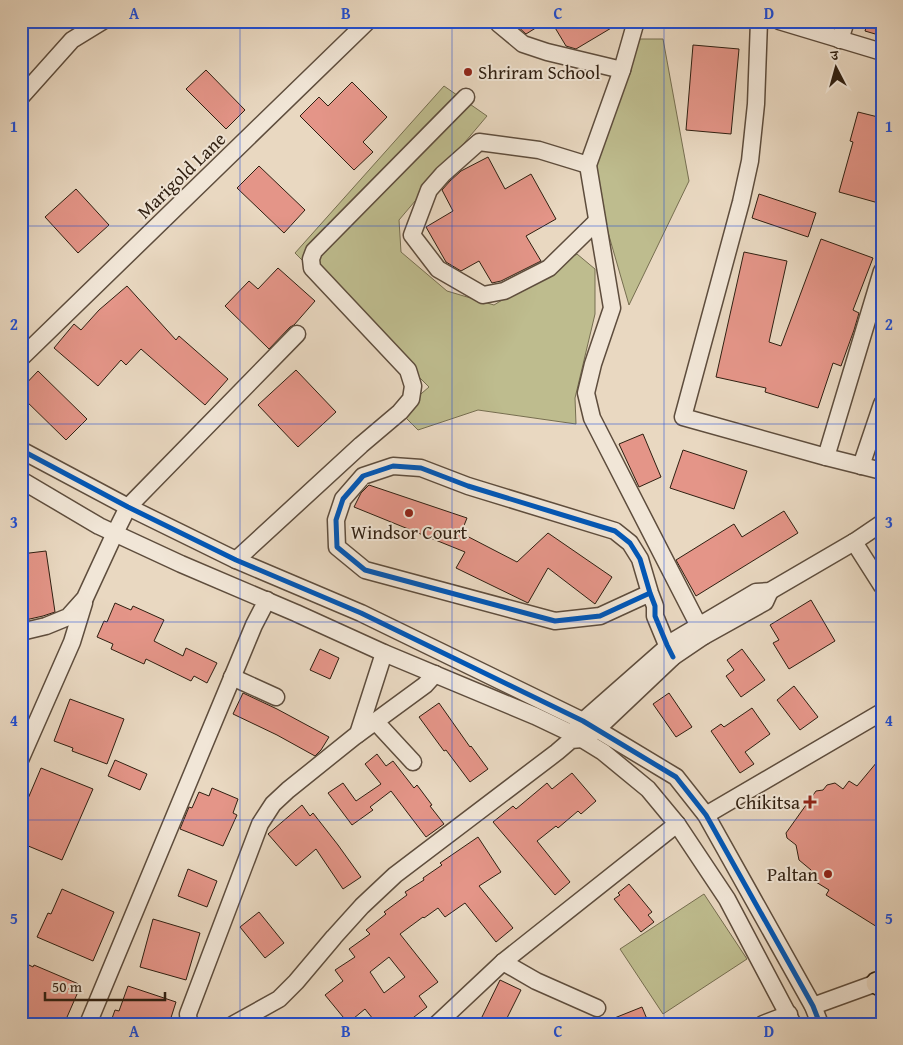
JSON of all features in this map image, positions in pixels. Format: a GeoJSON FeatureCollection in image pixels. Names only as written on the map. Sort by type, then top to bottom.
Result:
{"type":"FeatureCollection","features":[{"type":"Feature","properties":{"kind":"street"},"geometry":{"type":"LineString","coordinates":[[72,40],[76,21]]}},
{"type":"Feature","properties":{"kind":"street"},"geometry":{"type":"LineString","coordinates":[[21,97],[72,40],[103,21]]}},
{"type":"Feature","properties":{"kind":"street","name":"Marigold Lane"},"geometry":{"type":"LineString","coordinates":[[21,358],[368,21]]}},
{"type":"Feature","properties":{"kind":"street"},"geometry":{"type":"LineString","coordinates":[[497,21],[498,24],[523,44],[547,52],[622,70]]}},
{"type":"Feature","properties":{"kind":"street"},"geometry":{"type":"LineString","coordinates":[[636,21],[622,70],[588,165],[612,308],[593,364],[586,393],[592,418],[701,631]]}},
{"type":"Feature","properties":{"kind":"street"},"geometry":{"type":"LineString","coordinates":[[759,21],[756,104],[750,161],[741,202],[683,417],[882,471]]}},
{"type":"Feature","properties":{"kind":"street"},"geometry":{"type":"LineString","coordinates":[[779,21],[882,52]]}},
{"type":"Feature","properties":{"kind":"street"},"geometry":{"type":"LineString","coordinates":[[840,40],[846,21]]}},
{"type":"Feature","properties":{"kind":"street"},"geometry":{"type":"LineString","coordinates":[[236,560],[361,445],[400,412],[411,399],[413,386],[408,370],[312,268],[311,259],[314,251],[466,97]]}},
{"type":"Feature","properties":{"kind":"street"},"geometry":{"type":"LineString","coordinates":[[588,165],[539,150],[479,142],[443,174],[429,190],[412,235],[438,269],[483,295],[504,291],[549,268],[597,221]]}},
{"type":"Feature","properties":{"kind":"street"},"geometry":{"type":"LineString","coordinates":[[826,457],[882,272]]}},
{"type":"Feature","properties":{"kind":"street"},"geometry":{"type":"LineString","coordinates":[[21,758],[72,642],[85,598],[128,507],[297,334]]}},
{"type":"Feature","properties":{"kind":"street"},"geometry":{"type":"LineString","coordinates":[[861,466],[882,404]]}},
{"type":"Feature","properties":{"kind":"street"},"geometry":{"type":"LineString","coordinates":[[21,450],[128,507],[236,560],[361,613],[589,725],[676,777],[706,815],[813,1006],[820,1024]]}},
{"type":"Feature","properties":{"kind":"street"},"geometry":{"type":"LineString","coordinates":[[652,599],[600,616],[555,621],[365,570],[337,547],[336,520],[343,500],[364,476],[393,466],[421,468],[468,486],[615,531],[630,543],[640,559],[652,599],[655,616],[674,648]]}},
{"type":"Feature","properties":{"kind":"street"},"geometry":{"type":"LineString","coordinates":[[21,480],[99,526],[384,653],[535,716],[603,752],[648,789],[677,824],[726,899],[791,1019],[763,1024]]}},
{"type":"Feature","properties":{"kind":"street"},"geometry":{"type":"LineString","coordinates":[[234,1024],[279,999],[362,906],[394,875],[575,738],[674,648],[701,631],[765,602],[770,591],[882,524]]}},
{"type":"Feature","properties":{"kind":"street"},"geometry":{"type":"LineString","coordinates":[[854,542],[882,586]]}},
{"type":"Feature","properties":{"kind":"street"},"geometry":{"type":"LineString","coordinates":[[21,632],[46,626],[68,617],[85,598]]}},
{"type":"Feature","properties":{"kind":"street"},"geometry":{"type":"LineString","coordinates":[[88,1024],[232,677],[267,600]]}},
{"type":"Feature","properties":{"kind":"street"},"geometry":{"type":"LineString","coordinates":[[358,734],[384,653]]}},
{"type":"Feature","properties":{"kind":"street"},"geometry":{"type":"LineString","coordinates":[[189,1024],[188,1014],[260,824],[273,804],[358,734],[425,685],[435,674]]}},
{"type":"Feature","properties":{"kind":"street"},"geometry":{"type":"LineString","coordinates":[[232,677],[276,697]]}},
{"type":"Feature","properties":{"kind":"street"},"geometry":{"type":"LineString","coordinates":[[706,815],[882,712]]}},
{"type":"Feature","properties":{"kind":"street"},"geometry":{"type":"LineString","coordinates":[[376,722],[413,762]]}},
{"type":"Feature","properties":{"kind":"street"},"geometry":{"type":"LineString","coordinates":[[437,1024],[503,962],[677,824]]}},
{"type":"Feature","properties":{"kind":"street"},"geometry":{"type":"LineString","coordinates":[[503,962],[536,981],[597,1008]]}},
{"type":"Feature","properties":{"kind":"street"},"geometry":{"type":"LineString","coordinates":[[813,1006],[880,983]]}},
{"type":"Feature","properties":{"kind":"shaded area"},"geometry":{"type":"Polygon","coordinates":[[[631,39],[663,39],[689,181],[629,305],[592,177],[631,39]]]}},
{"type":"Feature","properties":{"kind":"shaded area"},"geometry":{"type":"Polygon","coordinates":[[[444,86],[487,116],[399,220],[401,252],[447,291],[494,305],[577,254],[595,269],[595,314],[575,398],[576,424],[478,410],[418,430],[400,412],[429,387],[295,253],[444,86]]]}},
{"type":"Feature","properties":{"kind":"shaded area"},"geometry":{"type":"Polygon","coordinates":[[[704,894],[747,959],[663,1014],[620,949],[704,894]]]}},
{"type":"Feature","properties":{"kind":"building"},"geometry":{"type":"Polygon","coordinates":[[[513,21],[547,21],[526,34],[513,21]]]}},
{"type":"Feature","properties":{"kind":"building"},"geometry":{"type":"Polygon","coordinates":[[[551,21],[623,21],[576,49],[566,46],[551,21]]]}},
{"type":"Feature","properties":{"kind":"building"},"geometry":{"type":"Polygon","coordinates":[[[868,21],[882,21],[882,36],[865,31],[868,21]]]}},
{"type":"Feature","properties":{"kind":"building"},"geometry":{"type":"Polygon","coordinates":[[[693,45],[739,49],[731,134],[686,130],[693,45]]]}},
{"type":"Feature","properties":{"kind":"building"},"geometry":{"type":"Polygon","coordinates":[[[206,70],[245,110],[226,129],[186,89],[206,70]]]}},
{"type":"Feature","properties":{"kind":"building"},"geometry":{"type":"Polygon","coordinates":[[[352,82],[387,117],[363,142],[373,152],[354,170],[300,116],[319,97],[328,106],[352,82]]]}},
{"type":"Feature","properties":{"kind":"building"},"geometry":{"type":"Polygon","coordinates":[[[858,112],[882,118],[882,204],[839,192],[853,142],[850,141],[858,112]]]}},
{"type":"Feature","properties":{"kind":"building"},"geometry":{"type":"Polygon","coordinates":[[[488,157],[505,189],[531,174],[556,219],[526,236],[541,261],[501,281],[492,283],[479,261],[461,271],[446,262],[426,227],[453,211],[442,190],[461,171],[488,157]]]}},
{"type":"Feature","properties":{"kind":"building"},"geometry":{"type":"Polygon","coordinates":[[[259,166],[305,210],[284,233],[237,188],[259,166]]]}},
{"type":"Feature","properties":{"kind":"building"},"geometry":{"type":"Polygon","coordinates":[[[76,189],[109,225],[78,253],[45,217],[76,189]]]}},
{"type":"Feature","properties":{"kind":"building"},"geometry":{"type":"Polygon","coordinates":[[[759,194],[816,213],[808,237],[752,218],[759,194]]]}},
{"type":"Feature","properties":{"kind":"building"},"geometry":{"type":"Polygon","coordinates":[[[821,239],[873,258],[853,310],[859,313],[841,366],[833,363],[818,408],[765,392],[766,388],[716,377],[744,252],[787,261],[769,342],[781,346],[821,239]]]}},
{"type":"Feature","properties":{"kind":"building"},"geometry":{"type":"Polygon","coordinates":[[[278,268],[315,301],[269,349],[225,306],[249,281],[258,289],[278,268]]]}},
{"type":"Feature","properties":{"kind":"building"},"geometry":{"type":"Polygon","coordinates":[[[127,286],[176,340],[179,336],[228,379],[205,405],[141,349],[126,365],[121,360],[98,386],[54,348],[74,324],[81,330],[99,310],[127,286]]]}},
{"type":"Feature","properties":{"kind":"building"},"geometry":{"type":"Polygon","coordinates":[[[296,370],[336,412],[298,447],[258,405],[296,370]]]}},
{"type":"Feature","properties":{"kind":"building"},"geometry":{"type":"Polygon","coordinates":[[[38,371],[87,419],[66,440],[21,396],[21,389],[38,371]]]}},
{"type":"Feature","properties":{"kind":"building"},"geometry":{"type":"Polygon","coordinates":[[[643,434],[661,477],[639,487],[619,444],[643,434]]]}},
{"type":"Feature","properties":{"kind":"building"},"geometry":{"type":"Polygon","coordinates":[[[683,450],[747,471],[734,509],[670,488],[683,450]]]}},
{"type":"Feature","properties":{"kind":"building"},"geometry":{"type":"Polygon","coordinates":[[[369,485],[467,518],[461,533],[517,562],[548,533],[612,577],[595,604],[548,568],[528,603],[456,568],[465,552],[354,507],[361,493],[369,485]]]}},
{"type":"Feature","properties":{"kind":"building"},"geometry":{"type":"Polygon","coordinates":[[[784,511],[798,533],[696,596],[676,560],[734,524],[742,537],[784,511]]]}},
{"type":"Feature","properties":{"kind":"building"},"geometry":{"type":"Polygon","coordinates":[[[46,551],[55,612],[21,621],[21,554],[46,551]]]}},
{"type":"Feature","properties":{"kind":"building"},"geometry":{"type":"Polygon","coordinates":[[[811,600],[835,641],[789,669],[773,643],[779,640],[770,625],[811,600]]]}},
{"type":"Feature","properties":{"kind":"building"},"geometry":{"type":"Polygon","coordinates":[[[115,603],[131,610],[133,606],[164,620],[154,641],[183,656],[186,648],[217,663],[207,683],[194,676],[191,681],[146,659],[144,664],[111,649],[113,644],[97,637],[104,621],[107,622],[115,603]]]}},
{"type":"Feature","properties":{"kind":"building"},"geometry":{"type":"Polygon","coordinates":[[[320,649],[339,658],[330,679],[310,670],[320,649]]]}},
{"type":"Feature","properties":{"kind":"building"},"geometry":{"type":"Polygon","coordinates":[[[742,649],[765,680],[741,697],[726,676],[734,670],[727,660],[742,649]]]}},
{"type":"Feature","properties":{"kind":"building"},"geometry":{"type":"Polygon","coordinates":[[[794,686],[818,717],[800,730],[777,700],[794,686]]]}},
{"type":"Feature","properties":{"kind":"building"},"geometry":{"type":"Polygon","coordinates":[[[243,693],[329,737],[321,750],[315,756],[233,714],[243,693]]]}},
{"type":"Feature","properties":{"kind":"building"},"geometry":{"type":"Polygon","coordinates":[[[669,693],[692,727],[676,737],[653,704],[669,693]]]}},
{"type":"Feature","properties":{"kind":"building"},"geometry":{"type":"Polygon","coordinates":[[[70,699],[124,719],[107,764],[72,751],[73,748],[54,741],[70,699]]]}},
{"type":"Feature","properties":{"kind":"building"},"geometry":{"type":"Polygon","coordinates":[[[439,703],[488,769],[470,782],[419,717],[439,703]]]}},
{"type":"Feature","properties":{"kind":"building"},"geometry":{"type":"Polygon","coordinates":[[[752,708],[770,734],[745,752],[754,764],[740,773],[711,731],[721,724],[724,727],[752,708]]]}},
{"type":"Feature","properties":{"kind":"building"},"geometry":{"type":"Polygon","coordinates":[[[377,754],[386,766],[393,761],[414,788],[417,785],[444,824],[426,837],[391,791],[370,807],[373,810],[352,825],[328,793],[343,783],[356,801],[381,784],[365,764],[377,754]]]}},
{"type":"Feature","properties":{"kind":"building"},"geometry":{"type":"Polygon","coordinates":[[[882,756],[882,930],[826,895],[829,890],[811,879],[811,870],[799,860],[796,845],[787,838],[786,833],[816,791],[823,790],[827,785],[835,783],[843,789],[849,781],[857,786],[882,756]]]}},
{"type":"Feature","properties":{"kind":"building"},"geometry":{"type":"Polygon","coordinates":[[[115,760],[147,774],[140,790],[108,776],[115,760]]]}},
{"type":"Feature","properties":{"kind":"building"},"geometry":{"type":"Polygon","coordinates":[[[41,768],[93,789],[62,860],[21,843],[21,815],[41,768]]]}},
{"type":"Feature","properties":{"kind":"building"},"geometry":{"type":"Polygon","coordinates":[[[572,773],[596,801],[581,814],[578,811],[558,828],[556,826],[537,841],[570,882],[555,895],[493,822],[513,806],[516,809],[547,783],[552,789],[572,773]]]}},
{"type":"Feature","properties":{"kind":"building"},"geometry":{"type":"Polygon","coordinates":[[[212,788],[238,799],[233,813],[237,815],[223,846],[180,829],[189,807],[192,808],[199,792],[209,796],[212,788]]]}},
{"type":"Feature","properties":{"kind":"building"},"geometry":{"type":"Polygon","coordinates":[[[302,805],[310,816],[313,813],[361,877],[343,889],[316,849],[296,866],[268,834],[302,805]]]}},
{"type":"Feature","properties":{"kind":"building"},"geometry":{"type":"Polygon","coordinates":[[[478,837],[501,872],[479,886],[513,928],[496,942],[465,903],[445,917],[438,908],[400,934],[438,982],[419,996],[427,1007],[405,1024],[377,1024],[365,1009],[348,1023],[325,995],[343,981],[335,970],[355,957],[349,949],[370,934],[366,930],[386,914],[384,912],[407,895],[405,892],[424,880],[423,878],[442,865],[440,863],[478,837]],[[389,957],[370,972],[384,993],[405,977],[389,957]]]}},
{"type":"Feature","properties":{"kind":"building"},"geometry":{"type":"Polygon","coordinates":[[[188,869],[217,881],[207,907],[178,896],[188,869]]]}},
{"type":"Feature","properties":{"kind":"building"},"geometry":{"type":"Polygon","coordinates":[[[629,884],[652,912],[648,915],[654,922],[641,932],[614,899],[629,884]]]}},
{"type":"Feature","properties":{"kind":"building"},"geometry":{"type":"Polygon","coordinates":[[[62,889],[114,912],[93,961],[37,937],[48,913],[51,914],[62,889]]]}},
{"type":"Feature","properties":{"kind":"building"},"geometry":{"type":"Polygon","coordinates":[[[259,912],[284,943],[265,958],[240,927],[259,912]]]}},
{"type":"Feature","properties":{"kind":"building"},"geometry":{"type":"Polygon","coordinates":[[[153,919],[200,933],[186,980],[140,967],[153,919]]]}},
{"type":"Feature","properties":{"kind":"building"},"geometry":{"type":"Polygon","coordinates":[[[21,961],[81,985],[64,1024],[40,1024],[21,1015],[21,961]]]}},
{"type":"Feature","properties":{"kind":"building"},"geometry":{"type":"Polygon","coordinates":[[[500,980],[521,990],[504,1024],[491,1024],[481,1019],[500,980]]]}},
{"type":"Feature","properties":{"kind":"building"},"geometry":{"type":"Polygon","coordinates":[[[128,986],[176,1002],[169,1024],[110,1024],[115,1010],[119,1011],[128,986]]]}},
{"type":"Feature","properties":{"kind":"building"},"geometry":{"type":"Polygon","coordinates":[[[642,1007],[649,1024],[602,1024],[602,1023],[642,1007]]]}},
{"type":"Feature","properties":{"kind":"cycle path"},"geometry":{"type":"LineString","coordinates":[[21,450],[128,507],[236,560],[361,613],[583,721],[676,777],[706,815],[813,1006],[820,1024]]}},
{"type":"Feature","properties":{"kind":"cycle path"},"geometry":{"type":"LineString","coordinates":[[650,593],[600,616],[555,621],[365,570],[337,547],[336,520],[343,499],[363,476],[393,466],[421,468],[468,486],[615,531],[630,543],[640,559],[655,606],[655,616],[673,657]]}},
{"type":"Feature","properties":{"kind":"place","name":"Shriram School"},"geometry":{"type":"Point","coordinates":[468,72]}},
{"type":"Feature","properties":{"kind":"place","name":"Windsor Court"},"geometry":{"type":"Point","coordinates":[409,513]}},
{"type":"Feature","properties":{"kind":"place","name":"Chikitsa"},"geometry":{"type":"Point","coordinates":[810,802]}},
{"type":"Feature","properties":{"kind":"place","name":"Paltan"},"geometry":{"type":"Point","coordinates":[828,874]}}]}
